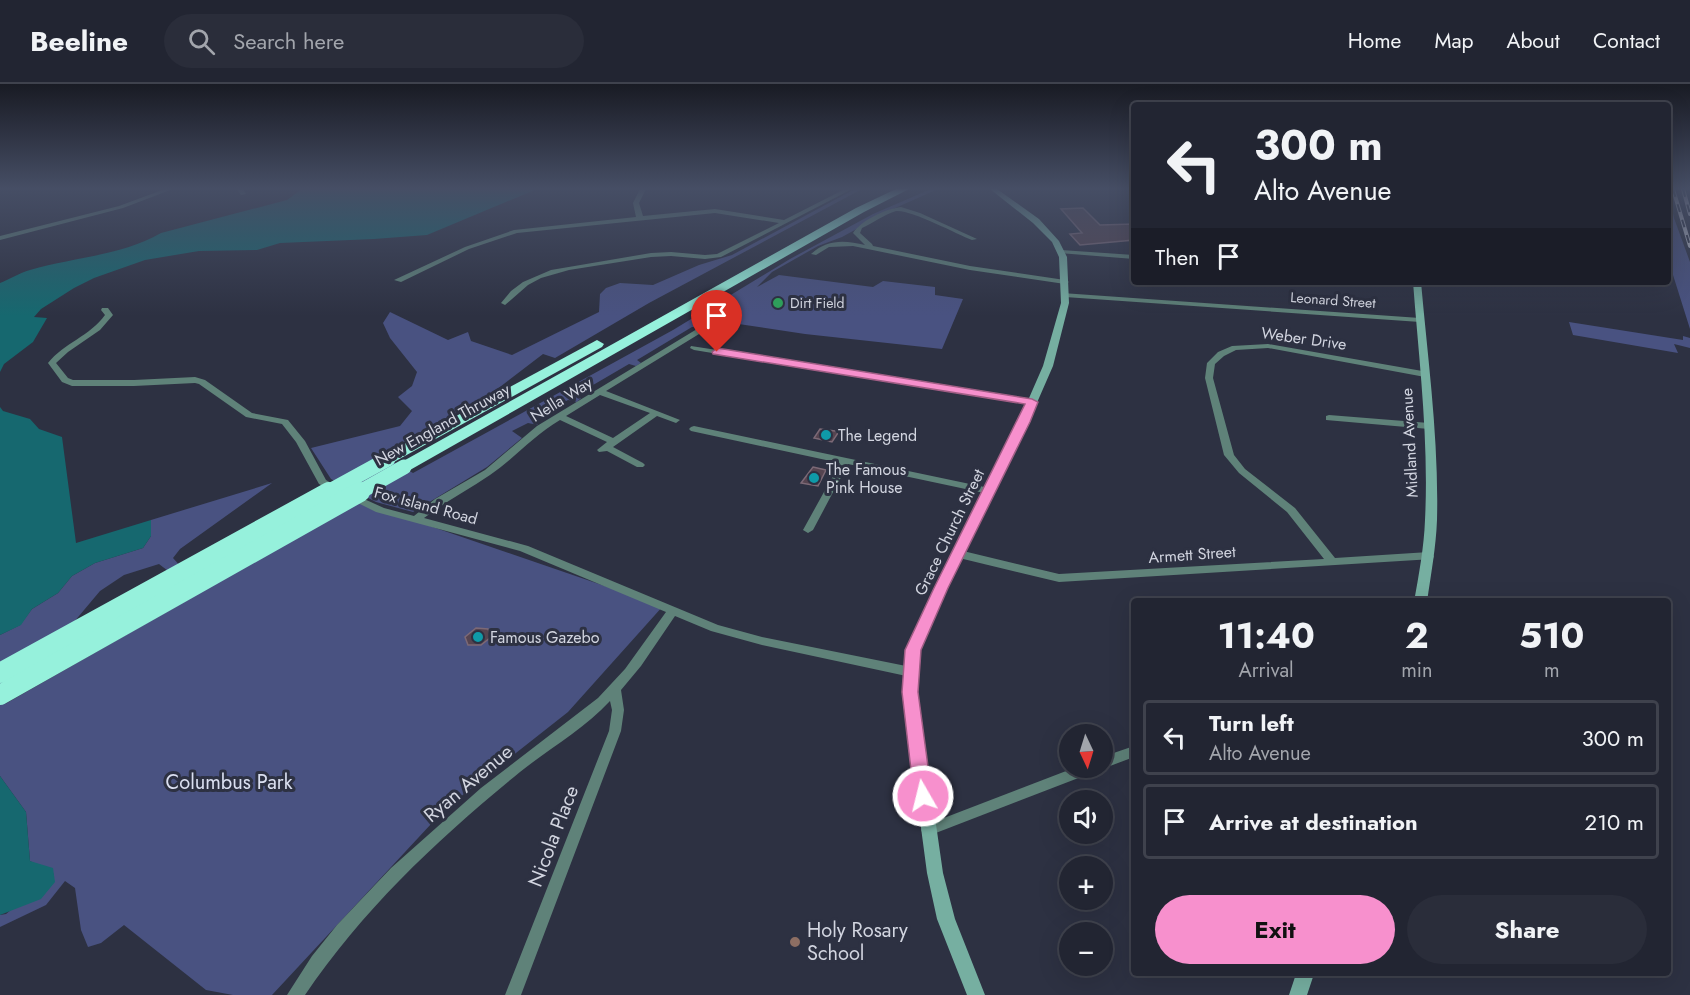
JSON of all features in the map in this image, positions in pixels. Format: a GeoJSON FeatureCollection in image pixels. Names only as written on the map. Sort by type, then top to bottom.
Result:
{"type":"FeatureCollection","features":[{"type":"Feature","properties":{"kind":"highway","name":"New England Thruway"},"geometry":{"type":"LineString","coordinates":[[0,695],[396,463],[816,232]]}},
{"type":"Feature","properties":{"kind":"highway","name":"New England Thruway"},"geometry":{"type":"LineString","coordinates":[[0,673],[396,463],[816,232]]}},
{"type":"Feature","properties":{"kind":"street"},"geometry":{"type":"LineString","coordinates":[[0,238],[25,232]]}},
{"type":"Feature","properties":{"kind":"street"},"geometry":{"type":"LineString","coordinates":[[398,280],[458,251],[512,232]]}},
{"type":"Feature","properties":{"kind":"street"},"geometry":{"type":"LineString","coordinates":[[505,303],[515,292],[560,269],[650,255],[713,258],[768,232]]}},
{"type":"Feature","properties":{"kind":"street"},"geometry":{"type":"LineString","coordinates":[[814,254],[856,232]]}},
{"type":"Feature","properties":{"kind":"street"},"geometry":{"type":"LineString","coordinates":[[857,232],[859,237],[872,247]]}},
{"type":"Feature","properties":{"kind":"street"},"geometry":{"type":"LineString","coordinates":[[957,232],[974,239]]}},
{"type":"Feature","properties":{"kind":"street","name":"Grace Church Street"},"geometry":{"type":"LineString","coordinates":[[976,995],[946,919],[928,830],[910,692],[913,650],[1032,402],[1053,352],[1063,315],[1065,288],[1061,252],[1047,232]]}},
{"type":"Feature","properties":{"kind":"street","name":"Leonard Street"},"geometry":{"type":"LineString","coordinates":[[827,245],[853,244],[872,247],[1065,288],[1420,320]]}},
{"type":"Feature","properties":{"kind":"street"},"geometry":{"type":"LineString","coordinates":[[1061,252],[1131,257]]}},
{"type":"Feature","properties":{"kind":"street","name":"Midland Avenue"},"geometry":{"type":"LineString","coordinates":[[1417,285],[1433,505],[1429,556],[1421,598]]}},
{"type":"Feature","properties":{"kind":"street","name":"Fox Island Road"},"geometry":{"type":"LineString","coordinates":[[105,309],[109,315],[103,323],[63,352],[52,363],[65,380],[72,383],[195,380],[202,382],[249,415],[285,422],[300,441],[322,482],[360,502],[524,548],[716,628],[762,641],[911,672]]}},
{"type":"Feature","properties":{"kind":"street","name":"Nella Way"},"geometry":{"type":"LineString","coordinates":[[416,519],[439,501],[488,472],[540,428],[700,332]]}},
{"type":"Feature","properties":{"kind":"street","name":"Weber Drive"},"geometry":{"type":"LineString","coordinates":[[1332,561],[1291,510],[1242,471],[1229,455],[1209,378],[1211,363],[1221,354],[1235,348],[1268,346],[1425,374]]}},
{"type":"Feature","properties":{"kind":"street"},"geometry":{"type":"LineString","coordinates":[[694,348],[1032,402]]}},
{"type":"Feature","properties":{"kind":"street"},"geometry":{"type":"LineString","coordinates":[[600,392],[676,420]]}},
{"type":"Feature","properties":{"kind":"street"},"geometry":{"type":"LineString","coordinates":[[607,446],[656,413]]}},
{"type":"Feature","properties":{"kind":"street"},"geometry":{"type":"LineString","coordinates":[[559,416],[640,465]]}},
{"type":"Feature","properties":{"kind":"street"},"geometry":{"type":"LineString","coordinates":[[1329,418],[1429,426]]}},
{"type":"Feature","properties":{"kind":"street"},"geometry":{"type":"LineString","coordinates":[[694,429],[990,491]]}},
{"type":"Feature","properties":{"kind":"street"},"geometry":{"type":"LineString","coordinates":[[808,530],[846,460]]}},
{"type":"Feature","properties":{"kind":"street","name":"Armett Street"},"geometry":{"type":"LineString","coordinates":[[959,554],[1059,578],[1429,556]]}},
{"type":"Feature","properties":{"kind":"street","name":"Ryan Avenue"},"geometry":{"type":"LineString","coordinates":[[295,995],[332,942],[406,862],[485,793],[536,752],[587,716],[615,690],[673,610]]}},
{"type":"Feature","properties":{"kind":"street","name":"Nicola Place"},"geometry":{"type":"LineString","coordinates":[[513,995],[615,731],[618,710],[615,690]]}},
{"type":"Feature","properties":{"kind":"street"},"geometry":{"type":"LineString","coordinates":[[1113,759],[1131,752]]}},
{"type":"Feature","properties":{"kind":"street"},"geometry":{"type":"LineString","coordinates":[[928,830],[1063,778]]}},
{"type":"Feature","properties":{"kind":"street"},"geometry":{"type":"LineString","coordinates":[[1298,995],[1304,976]]}},
{"type":"Feature","properties":{"kind":"green space"},"geometry":{"type":"Polygon","coordinates":[[[776,232],[783,232],[649,303],[555,358],[543,354],[492,393],[381,455],[413,473],[673,330],[790,259],[841,232],[852,232],[818,246],[772,272],[757,287],[779,275],[873,287],[883,281],[935,287],[935,295],[963,299],[942,349],[805,334],[725,322],[721,320],[725,316],[706,328],[692,327],[637,360],[641,363],[636,366],[629,364],[576,395],[581,398],[577,402],[568,400],[533,420],[538,425],[528,423],[512,431],[522,438],[487,467],[413,512],[376,502],[331,479],[311,448],[400,426],[412,411],[398,397],[412,386],[417,372],[390,338],[383,323],[390,312],[448,340],[468,332],[471,341],[512,355],[599,312],[600,294],[606,288],[620,283],[653,285],[699,265],[732,255],[776,232]]]}},
{"type":"Feature","properties":{"kind":"green space"},"geometry":{"type":"Polygon","coordinates":[[[1671,232],[1679,232],[1690,262],[1690,329],[1671,269],[1671,232]]]}},
{"type":"Feature","properties":{"kind":"green space"},"geometry":{"type":"Polygon","coordinates":[[[1569,322],[1683,340],[1683,336],[1690,338],[1690,348],[1674,344],[1678,353],[1573,335],[1569,322]]]}},
{"type":"Feature","properties":{"kind":"green space","name":"Columbus Park"},"geometry":{"type":"Polygon","coordinates":[[[272,483],[180,549],[173,558],[191,578],[360,502],[663,606],[568,712],[445,809],[272,995],[233,995],[206,990],[124,925],[101,943],[88,947],[81,930],[75,888],[65,881],[46,905],[0,927],[0,915],[6,914],[54,874],[30,861],[26,812],[0,776],[0,635],[20,625],[32,609],[58,593],[72,576],[95,563],[143,548],[151,536],[151,520],[272,483]],[[159,564],[124,575],[100,591],[5,704],[198,594],[159,564]]]}},
{"type":"Feature","properties":{"kind":"shaded area"},"geometry":{"type":"Polygon","coordinates":[[[435,232],[427,235],[374,239],[280,243],[257,250],[199,251],[145,260],[94,278],[41,309],[34,317],[47,318],[33,342],[4,364],[0,372],[0,283],[30,270],[130,247],[161,233],[435,232]]]}},
{"type":"Feature","properties":{"kind":"shaded area"},"geometry":{"type":"Polygon","coordinates":[[[0,407],[3,411],[30,419],[39,429],[62,437],[76,543],[151,520],[151,536],[143,548],[95,563],[72,576],[58,593],[32,609],[21,625],[0,635],[0,407]]]}},
{"type":"Feature","properties":{"kind":"shaded area"},"geometry":{"type":"Polygon","coordinates":[[[0,776],[26,812],[30,861],[53,868],[55,882],[41,899],[0,915],[0,776]]]}},
{"type":"Feature","properties":{"kind":"building"},"geometry":{"type":"Polygon","coordinates":[[[1081,232],[1131,232],[1131,240],[1080,245],[1070,234],[1082,233],[1081,232]]]}},
{"type":"Feature","properties":{"kind":"building","name":"The Legend"},"geometry":{"type":"Polygon","coordinates":[[[820,429],[838,433],[832,442],[814,438],[820,429]]]}},
{"type":"Feature","properties":{"kind":"building","name":"The Famous Pink House"},"geometry":{"type":"Polygon","coordinates":[[[813,467],[826,470],[818,486],[801,483],[813,467]]]}},
{"type":"Feature","properties":{"kind":"building","name":"Famous Gazebo"},"geometry":{"type":"Polygon","coordinates":[[[476,628],[488,629],[491,637],[481,645],[468,645],[465,637],[476,628]]]}},
{"type":"Feature","properties":{"kind":"railway"},"geometry":{"type":"LineString","coordinates":[[1686,232],[1690,246]]}},
{"type":"Feature","properties":{"kind":"place","name":"Dirt Field"},"geometry":{"type":"Point","coordinates":[778,303]}},
{"type":"Feature","properties":{"kind":"place","name":"The Legend"},"geometry":{"type":"Point","coordinates":[826,435]}},
{"type":"Feature","properties":{"kind":"place","name":"The Famous Pink House"},"geometry":{"type":"Point","coordinates":[814,478]}},
{"type":"Feature","properties":{"kind":"place","name":"Famous Gazebo"},"geometry":{"type":"Point","coordinates":[478,637]}},
{"type":"Feature","properties":{"kind":"place","name":"Holy Rosary School"},"geometry":{"type":"Point","coordinates":[795,942]}},
{"type":"Feature","properties":{"kind":"route"},"geometry":{"type":"LineString","coordinates":[[717,352],[1032,402],[913,650],[910,692],[923,796]]}}]}
